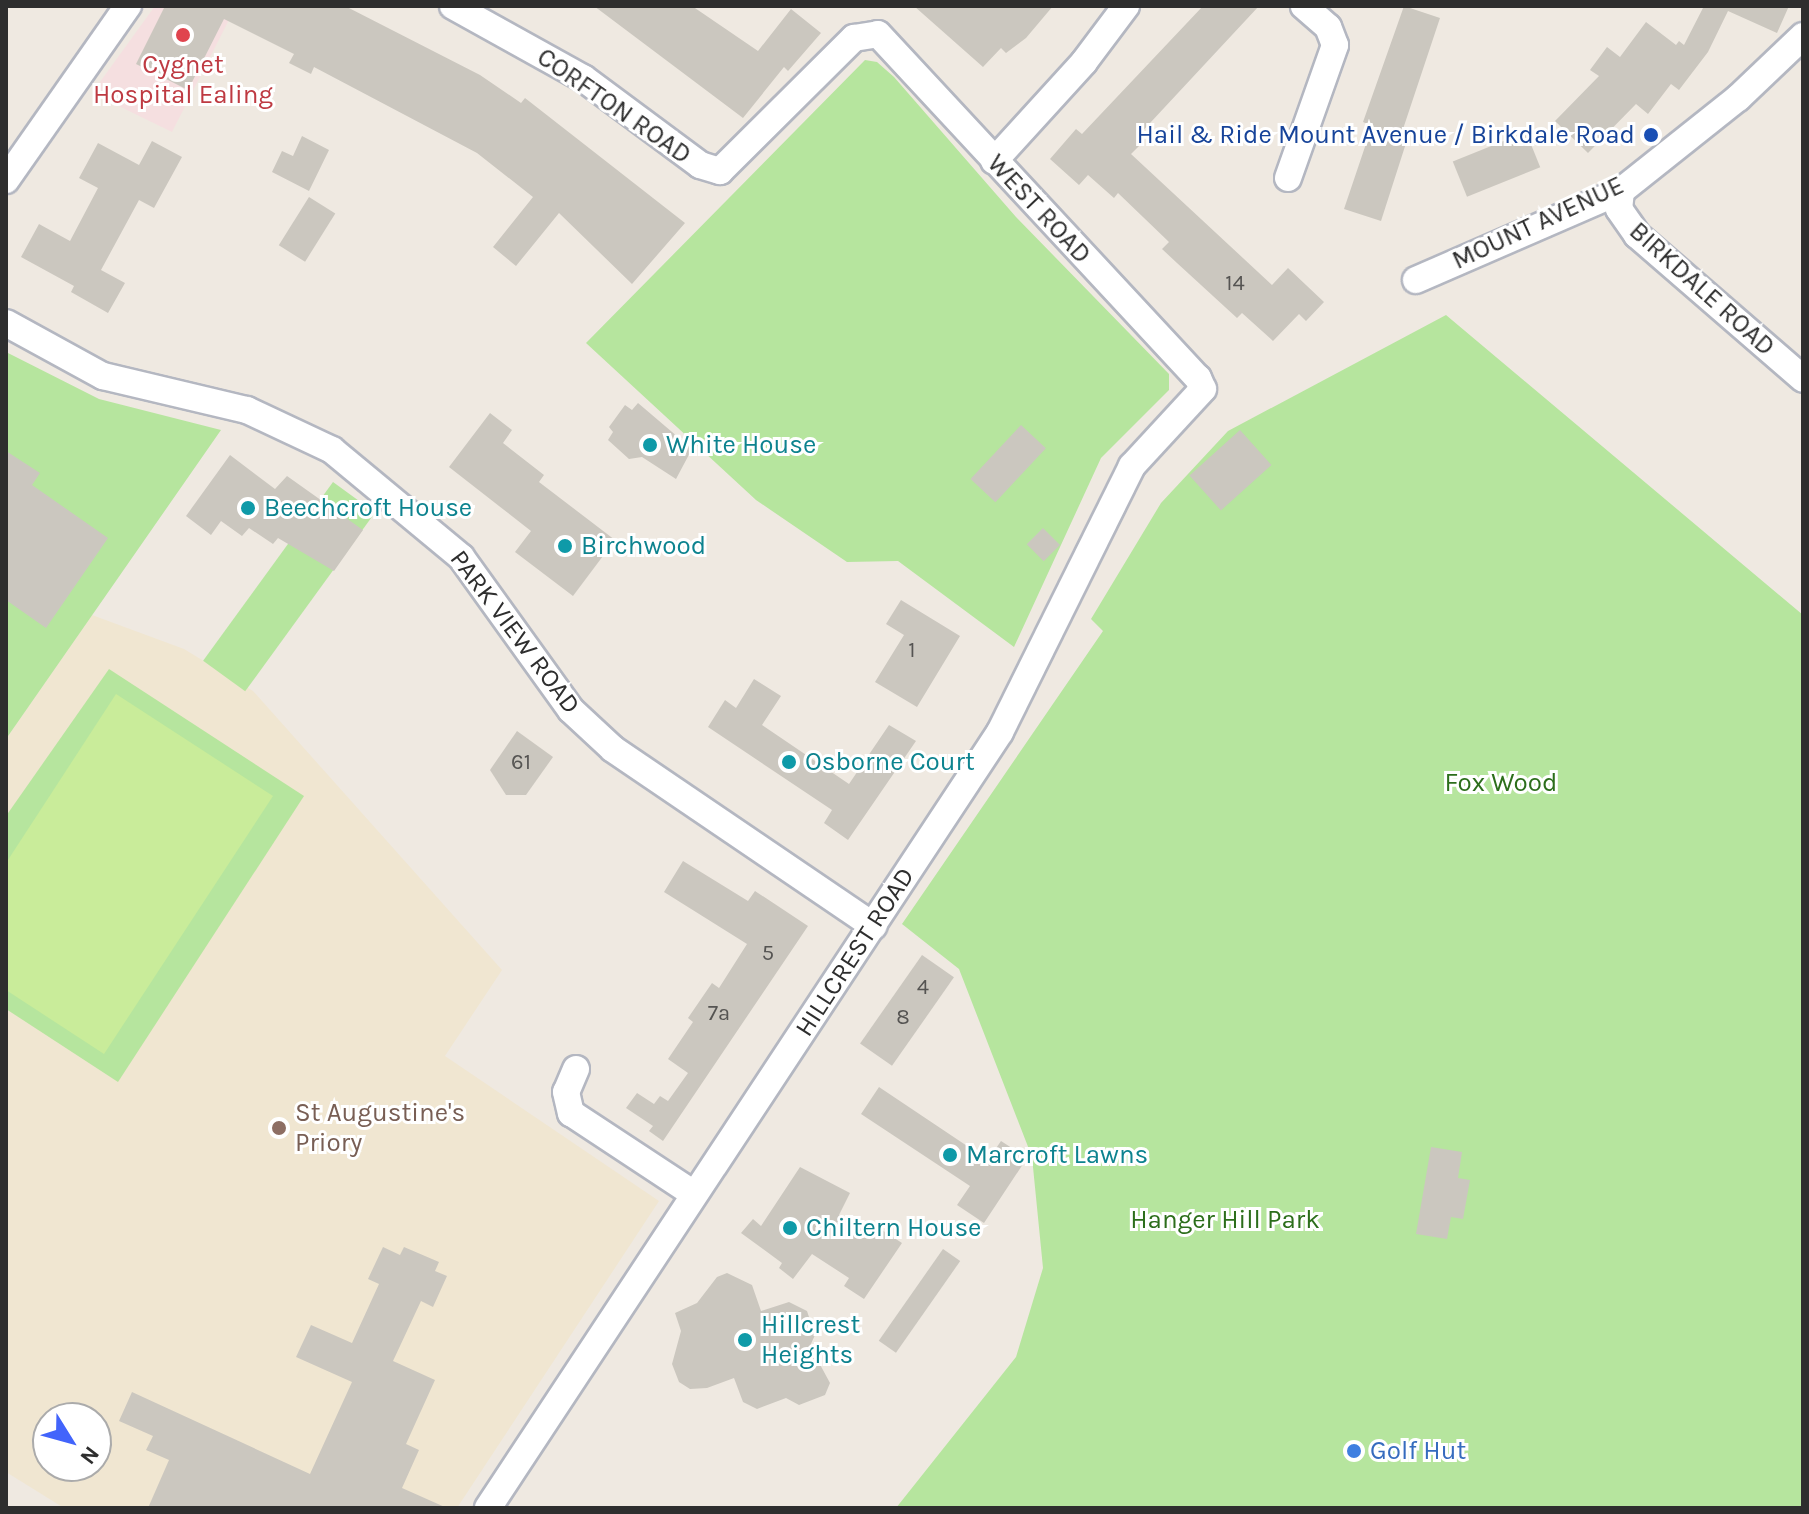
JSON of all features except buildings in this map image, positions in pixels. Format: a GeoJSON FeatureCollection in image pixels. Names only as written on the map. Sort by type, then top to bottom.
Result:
{"type":"FeatureCollection","features":[{"type":"Feature","properties":{"kind":"street"},"geometry":{"type":"LineString","coordinates":[[6,180],[128,6]]}},
{"type":"Feature","properties":{"kind":"street","name":"CORFTON ROAD"},"geometry":{"type":"LineString","coordinates":[[453,6],[583,78],[700,165],[720,171],[854,38],[871,32]]}},
{"type":"Feature","properties":{"kind":"street"},"geometry":{"type":"LineString","coordinates":[[994,161],[1084,62],[1126,6]]}},
{"type":"Feature","properties":{"kind":"street"},"geometry":{"type":"LineString","coordinates":[[1288,178],[1335,45],[1328,27],[1304,6]]}},
{"type":"Feature","properties":{"kind":"street","name":"WEST ROAD"},"geometry":{"type":"LineString","coordinates":[[871,32],[885,39],[994,161],[1198,378],[1203,389]]}},
{"type":"Feature","properties":{"kind":"street","name":"MOUNT AVENUE"},"geometry":{"type":"LineString","coordinates":[[1416,280],[1621,191],[1738,98],[1803,36]]}},
{"type":"Feature","properties":{"kind":"street","name":"BIRKDALE ROAD"},"geometry":{"type":"LineString","coordinates":[[1621,191],[1619,209],[1637,235],[1803,379]]}},
{"type":"Feature","properties":{"kind":"street","name":"PARK VIEW ROAD"},"geometry":{"type":"LineString","coordinates":[[6,323],[103,376],[247,410],[332,450],[461,557],[571,710],[613,749],[873,926]]}},
{"type":"Feature","properties":{"kind":"street","name":"HILLCREST ROAD"},"geometry":{"type":"LineString","coordinates":[[488,1508],[1000,732],[1116,491],[1132,466],[1203,389]]}},
{"type":"Feature","properties":{"kind":"street"},"geometry":{"type":"LineString","coordinates":[[576,1069],[566,1092],[571,1113],[694,1194]]}},
{"type":"Feature","properties":{"kind":"shaded area"},"geometry":{"type":"Polygon","coordinates":[[[155,6],[236,6],[172,132],[92,93],[155,6]]]}},
{"type":"Feature","properties":{"kind":"shaded area","name":"St Augustine's Priory"},"geometry":{"type":"Polygon","coordinates":[[[92,615],[184,649],[253,691],[502,970],[445,1056],[659,1201],[457,1508],[64,1508],[6,1472],[6,739],[92,615]]]}},
{"type":"Feature","properties":{"kind":"green space"},"geometry":{"type":"Polygon","coordinates":[[[865,60],[877,62],[894,77],[1016,217],[1169,374],[1169,390],[1101,458],[1014,647],[898,561],[847,562],[756,500],[586,343],[865,60]]]}},
{"type":"Feature","properties":{"kind":"green space"},"geometry":{"type":"Polygon","coordinates":[[[1446,315],[1803,615],[1803,1508],[896,1508],[1016,1357],[1043,1268],[1032,1157],[959,969],[902,924],[1103,631],[1091,619],[1161,503],[1228,431],[1446,315]]]}},
{"type":"Feature","properties":{"kind":"green space"},"geometry":{"type":"Polygon","coordinates":[[[6,352],[99,399],[221,430],[6,739],[6,352]]]}},
{"type":"Feature","properties":{"kind":"green space"},"geometry":{"type":"Polygon","coordinates":[[[333,482],[375,513],[245,691],[203,661],[333,482]]]}},
{"type":"Feature","properties":{"kind":"green space"},"geometry":{"type":"Polygon","coordinates":[[[109,669],[304,796],[118,1082],[6,1009],[6,816],[109,669]]]}},
{"type":"Feature","properties":{"kind":"green space"},"geometry":{"type":"Polygon","coordinates":[[[116,694],[273,796],[104,1054],[6,990],[6,863],[116,694]]]}},
{"type":"Feature","properties":{"kind":"place","name":"Cygnet Hospital Ealing"},"geometry":{"type":"Point","coordinates":[183,35]}},
{"type":"Feature","properties":{"kind":"place","name":"Hail & Ride Mount Avenue / Birkdale Road"},"geometry":{"type":"Point","coordinates":[1651,135]}},
{"type":"Feature","properties":{"kind":"place","name":"White House"},"geometry":{"type":"Point","coordinates":[650,445]}},
{"type":"Feature","properties":{"kind":"place","name":"Beechcroft House"},"geometry":{"type":"Point","coordinates":[248,508]}},
{"type":"Feature","properties":{"kind":"place","name":"Birchwood"},"geometry":{"type":"Point","coordinates":[565,546]}},
{"type":"Feature","properties":{"kind":"place","name":"Osborne Court"},"geometry":{"type":"Point","coordinates":[789,762]}},
{"type":"Feature","properties":{"kind":"place","name":"St Augustine's Priory"},"geometry":{"type":"Point","coordinates":[279,1128]}},
{"type":"Feature","properties":{"kind":"place","name":"Marcroft Lawns"},"geometry":{"type":"Point","coordinates":[950,1155]}},
{"type":"Feature","properties":{"kind":"place","name":"Chiltern House"},"geometry":{"type":"Point","coordinates":[790,1228]}},
{"type":"Feature","properties":{"kind":"place","name":"Hillcrest Heights"},"geometry":{"type":"Point","coordinates":[745,1340]}},
{"type":"Feature","properties":{"kind":"place","name":"Golf Hut"},"geometry":{"type":"Point","coordinates":[1354,1451]}},
{"type":"Feature","properties":{"kind":"park label","name":"Fox Wood"},"geometry":{"type":"Point","coordinates":[1501,783]}},
{"type":"Feature","properties":{"kind":"park label","name":"Hanger Hill Park"},"geometry":{"type":"Point","coordinates":[1225,1220]}}]}
